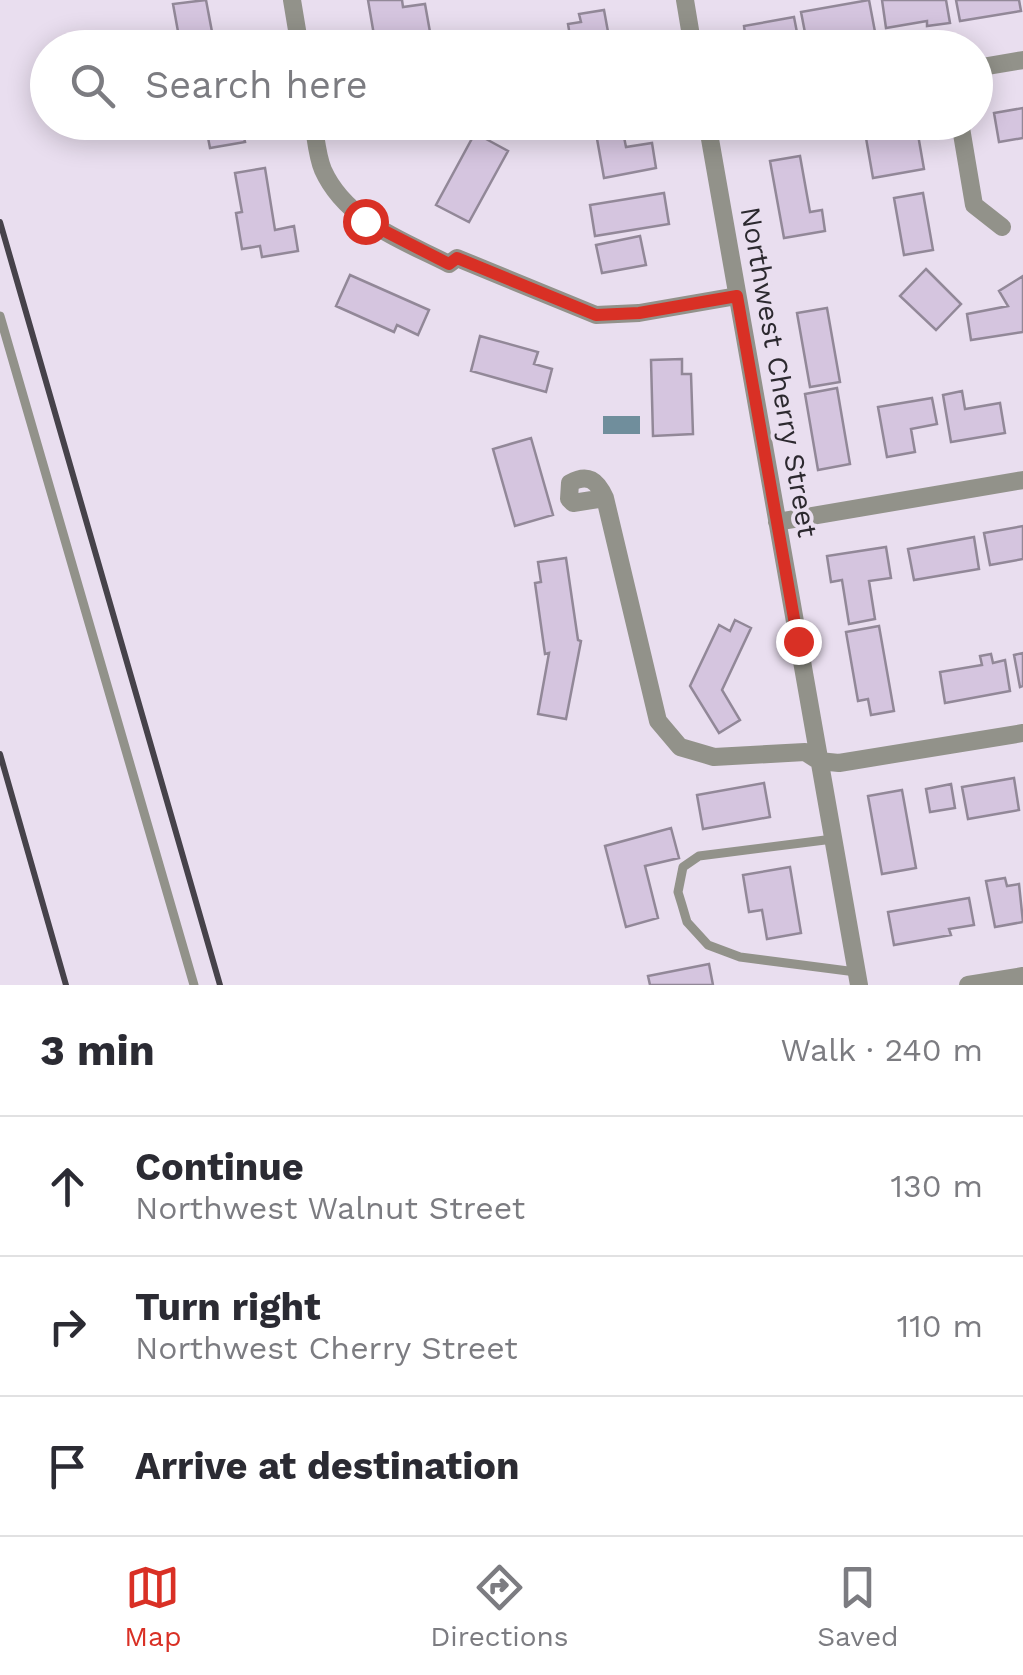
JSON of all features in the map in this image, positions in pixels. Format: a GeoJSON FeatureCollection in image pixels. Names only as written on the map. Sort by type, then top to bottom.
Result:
{"type":"FeatureCollection","features":[{"type":"Feature","properties":{"kind":"street"},"geometry":{"type":"LineString","coordinates":[[292,0],[297,30]]}},
{"type":"Feature","properties":{"kind":"street"},"geometry":{"type":"LineString","coordinates":[[685,0],[691,30]]}},
{"type":"Feature","properties":{"kind":"street"},"geometry":{"type":"LineString","coordinates":[[993,65],[1023,60]]}},
{"type":"Feature","properties":{"kind":"street"},"geometry":{"type":"LineString","coordinates":[[316,140],[321,166],[336,193],[365,221],[449,264],[457,258],[596,315],[639,313],[737,296]]}},
{"type":"Feature","properties":{"kind":"street","name":"Northwest Cherry Street"},"geometry":{"type":"LineString","coordinates":[[710,140],[858,979]]}},
{"type":"Feature","properties":{"kind":"street"},"geometry":{"type":"LineString","coordinates":[[963,140],[974,205],[1002,227]]}},
{"type":"Feature","properties":{"kind":"street"},"geometry":{"type":"LineString","coordinates":[[777,522],[1023,480]]}},
{"type":"Feature","properties":{"kind":"street"},"geometry":{"type":"LineString","coordinates":[[605,498],[658,721],[680,747],[714,758],[805,752],[819,761],[839,763],[1023,733]]}},
{"type":"Feature","properties":{"kind":"street"},"geometry":{"type":"LineString","coordinates":[[968,985],[1023,976]]}},
{"type":"Feature","properties":{"kind":"lane"},"geometry":{"type":"LineString","coordinates":[[0,316],[194,985]]}},
{"type":"Feature","properties":{"kind":"lane"},"geometry":{"type":"LineString","coordinates":[[833,839],[699,856],[684,867],[678,892],[687,922],[698,938],[722,952],[858,979]]}},
{"type":"Feature","properties":{"kind":"water"},"geometry":{"type":"Polygon","coordinates":[[[603,416],[640,416],[640,434],[603,434],[603,416]]]}},
{"type":"Feature","properties":{"kind":"building"},"geometry":{"type":"Polygon","coordinates":[[[206,0],[212,30],[178,30],[173,4],[206,0]]]}},
{"type":"Feature","properties":{"kind":"building"},"geometry":{"type":"Polygon","coordinates":[[[368,0],[402,0],[403,7],[425,4],[430,30],[373,30],[368,0]]]}},
{"type":"Feature","properties":{"kind":"building"},"geometry":{"type":"Polygon","coordinates":[[[869,0],[875,30],[804,30],[801,12],[869,0]]]}},
{"type":"Feature","properties":{"kind":"building"},"geometry":{"type":"Polygon","coordinates":[[[882,0],[946,0],[950,23],[927,26],[927,21],[886,28],[882,0]]]}},
{"type":"Feature","properties":{"kind":"building"},"geometry":{"type":"Polygon","coordinates":[[[956,0],[1019,0],[1021,11],[960,21],[956,0]]]}},
{"type":"Feature","properties":{"kind":"building"},"geometry":{"type":"Polygon","coordinates":[[[604,10],[608,30],[569,30],[568,24],[581,22],[579,14],[604,10]]]}},
{"type":"Feature","properties":{"kind":"building"},"geometry":{"type":"Polygon","coordinates":[[[794,17],[797,30],[745,30],[744,26],[794,17]]]}},
{"type":"Feature","properties":{"kind":"building"},"geometry":{"type":"Polygon","coordinates":[[[1023,108],[1023,138],[999,142],[994,113],[1023,108]]]}},
{"type":"Feature","properties":{"kind":"building"},"geometry":{"type":"Polygon","coordinates":[[[208,140],[245,140],[245,142],[210,148],[208,140]]]}},
{"type":"Feature","properties":{"kind":"building"},"geometry":{"type":"Polygon","coordinates":[[[471,140],[488,140],[508,151],[469,222],[436,205],[471,140]]]}},
{"type":"Feature","properties":{"kind":"building"},"geometry":{"type":"Polygon","coordinates":[[[597,140],[625,140],[626,147],[652,143],[656,168],[604,178],[597,140]]]}},
{"type":"Feature","properties":{"kind":"building"},"geometry":{"type":"Polygon","coordinates":[[[866,140],[919,140],[924,169],[873,178],[866,140]]]}},
{"type":"Feature","properties":{"kind":"building"},"geometry":{"type":"Polygon","coordinates":[[[800,156],[810,212],[822,210],[825,231],[784,238],[770,161],[800,156]]]}},
{"type":"Feature","properties":{"kind":"building"},"geometry":{"type":"Polygon","coordinates":[[[265,168],[275,230],[294,226],[298,251],[262,257],[260,246],[242,249],[236,213],[242,212],[235,173],[265,168]]]}},
{"type":"Feature","properties":{"kind":"building"},"geometry":{"type":"Polygon","coordinates":[[[664,193],[669,224],[595,236],[590,205],[664,193]]]}},
{"type":"Feature","properties":{"kind":"building"},"geometry":{"type":"Polygon","coordinates":[[[923,193],[933,250],[904,255],[894,198],[923,193]]]}},
{"type":"Feature","properties":{"kind":"building"},"geometry":{"type":"Polygon","coordinates":[[[640,236],[646,265],[602,273],[596,245],[640,236]]]}},
{"type":"Feature","properties":{"kind":"building"},"geometry":{"type":"Polygon","coordinates":[[[926,269],[961,304],[936,330],[900,296],[926,269]]]}},
{"type":"Feature","properties":{"kind":"building"},"geometry":{"type":"Polygon","coordinates":[[[350,275],[429,310],[418,335],[397,325],[394,332],[336,306],[350,275]]]}},
{"type":"Feature","properties":{"kind":"building"},"geometry":{"type":"Polygon","coordinates":[[[1023,276],[1023,332],[971,340],[967,314],[1008,306],[999,291],[1023,276]]]}},
{"type":"Feature","properties":{"kind":"building"},"geometry":{"type":"Polygon","coordinates":[[[827,308],[840,382],[810,387],[797,313],[827,308]]]}},
{"type":"Feature","properties":{"kind":"building"},"geometry":{"type":"Polygon","coordinates":[[[480,336],[538,352],[534,364],[552,369],[546,392],[471,371],[480,336]]]}},
{"type":"Feature","properties":{"kind":"building"},"geometry":{"type":"Polygon","coordinates":[[[682,359],[682,374],[691,374],[693,434],[653,436],[651,360],[682,359]]]}},
{"type":"Feature","properties":{"kind":"building"},"geometry":{"type":"Polygon","coordinates":[[[837,388],[850,464],[818,470],[805,394],[837,388]]]}},
{"type":"Feature","properties":{"kind":"building"},"geometry":{"type":"Polygon","coordinates":[[[962,391],[965,409],[1000,403],[1005,433],[951,442],[943,395],[962,391]]]}},
{"type":"Feature","properties":{"kind":"building"},"geometry":{"type":"Polygon","coordinates":[[[932,398],[937,424],[911,429],[915,452],[887,457],[878,407],[932,398]]]}},
{"type":"Feature","properties":{"kind":"building"},"geometry":{"type":"Polygon","coordinates":[[[531,438],[553,515],[515,526],[493,449],[531,438]]]}},
{"type":"Feature","properties":{"kind":"building"},"geometry":{"type":"Polygon","coordinates":[[[1023,526],[1023,559],[990,565],[984,533],[1023,526]]]}},
{"type":"Feature","properties":{"kind":"building"},"geometry":{"type":"Polygon","coordinates":[[[974,537],[979,569],[914,580],[908,549],[974,537]]]}},
{"type":"Feature","properties":{"kind":"building"},"geometry":{"type":"Polygon","coordinates":[[[886,547],[891,578],[869,581],[875,619],[849,624],[842,580],[831,582],[827,556],[886,547]]]}},
{"type":"Feature","properties":{"kind":"building"},"geometry":{"type":"Polygon","coordinates":[[[566,558],[581,641],[566,719],[538,714],[549,653],[545,654],[535,583],[541,582],[538,562],[566,558]]]}},
{"type":"Feature","properties":{"kind":"building"},"geometry":{"type":"Polygon","coordinates":[[[735,620],[751,628],[722,690],[740,720],[719,733],[690,686],[719,625],[730,631],[735,620]]]}},
{"type":"Feature","properties":{"kind":"building"},"geometry":{"type":"Polygon","coordinates":[[[879,626],[894,711],[871,715],[868,699],[858,701],[846,632],[879,626]]]}},
{"type":"Feature","properties":{"kind":"building"},"geometry":{"type":"Polygon","coordinates":[[[1023,653],[1023,686],[1020,687],[1014,655],[1023,653]]]}},
{"type":"Feature","properties":{"kind":"building"},"geometry":{"type":"Polygon","coordinates":[[[991,654],[993,663],[1005,660],[1010,691],[945,703],[940,672],[982,665],[980,656],[991,654]]]}},
{"type":"Feature","properties":{"kind":"building"},"geometry":{"type":"Polygon","coordinates":[[[1014,778],[1019,810],[968,819],[962,787],[1014,778]]]}},
{"type":"Feature","properties":{"kind":"building"},"geometry":{"type":"Polygon","coordinates":[[[764,783],[770,817],[703,829],[697,795],[764,783]]]}},
{"type":"Feature","properties":{"kind":"building"},"geometry":{"type":"Polygon","coordinates":[[[951,784],[955,808],[930,812],[926,789],[951,784]]]}},
{"type":"Feature","properties":{"kind":"building"},"geometry":{"type":"Polygon","coordinates":[[[902,790],[916,868],[882,874],[868,796],[902,790]]]}},
{"type":"Feature","properties":{"kind":"building"},"geometry":{"type":"Polygon","coordinates":[[[671,828],[679,858],[645,866],[658,918],[626,927],[605,846],[671,828]]]}},
{"type":"Feature","properties":{"kind":"building"},"geometry":{"type":"Polygon","coordinates":[[[790,867],[801,933],[767,939],[762,910],[749,912],[743,875],[790,867]]]}},
{"type":"Feature","properties":{"kind":"building"},"geometry":{"type":"Polygon","coordinates":[[[1005,878],[1007,886],[1019,884],[1023,922],[995,927],[986,881],[1005,878]]]}},
{"type":"Feature","properties":{"kind":"building"},"geometry":{"type":"Polygon","coordinates":[[[969,898],[974,925],[949,929],[951,935],[894,945],[888,912],[969,898]]]}},
{"type":"Feature","properties":{"kind":"building"},"geometry":{"type":"Polygon","coordinates":[[[709,964],[713,985],[650,985],[648,976],[709,964]]]}},
{"type":"Feature","properties":{"kind":"railway"},"geometry":{"type":"LineString","coordinates":[[0,222],[220,985]]}},
{"type":"Feature","properties":{"kind":"railway"},"geometry":{"type":"LineString","coordinates":[[0,754],[66,985]]}},
{"type":"Feature","properties":{"kind":"route"},"geometry":{"type":"LineString","coordinates":[[365,221],[449,264],[457,258],[596,315],[639,313],[737,296],[798,641]]}}]}
